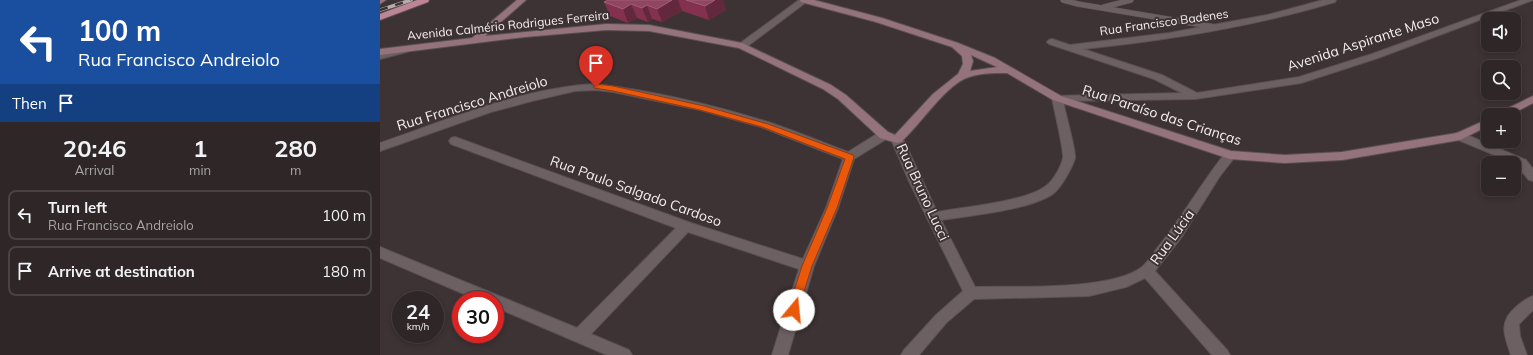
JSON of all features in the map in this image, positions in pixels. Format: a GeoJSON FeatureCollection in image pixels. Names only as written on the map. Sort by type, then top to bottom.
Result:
{"type":"FeatureCollection","features":[{"type":"Feature","properties":{"kind":"main road"},"geometry":{"type":"LineString","coordinates":[[380,17],[425,0]]}},
{"type":"Feature","properties":{"kind":"street"},"geometry":{"type":"LineString","coordinates":[[475,40],[522,0]]}},
{"type":"Feature","properties":{"kind":"street"},"geometry":{"type":"LineString","coordinates":[[742,46],[805,0],[878,20],[955,45],[964,52],[967,57],[968,66],[961,77]]}},
{"type":"Feature","properties":{"kind":"street","name":"Rua Francisco Badenes"},"geometry":{"type":"LineString","coordinates":[[1069,48],[1222,28],[1280,15],[1332,0]]}},
{"type":"Feature","properties":{"kind":"street","name":"Avenida Aspirante Maso"},"geometry":{"type":"LineString","coordinates":[[1057,98],[1195,96],[1301,80],[1375,56],[1530,0]]}},
{"type":"Feature","properties":{"kind":"street","name":"Avenida Calmério Rodrigues Ferreira"},"geometry":{"type":"LineString","coordinates":[[380,52],[475,40],[606,27],[649,28],[742,46],[828,87],[842,96],[884,135],[897,139]]}},
{"type":"Feature","properties":{"kind":"street","name":"Rua Francisco Badenes"},"geometry":{"type":"LineString","coordinates":[[1052,42],[1158,77],[1195,96]]}},
{"type":"Feature","properties":{"kind":"street","name":"Rua Paraíso das Crianças"},"geometry":{"type":"LineString","coordinates":[[955,45],[980,55],[1057,98],[1230,156],[1285,160],[1342,156],[1460,136],[1481,126]]}},
{"type":"Feature","properties":{"kind":"street"},"geometry":{"type":"LineString","coordinates":[[380,56],[411,48]]}},
{"type":"Feature","properties":{"kind":"street"},"geometry":{"type":"LineString","coordinates":[[961,77],[991,70],[1008,70]]}},
{"type":"Feature","properties":{"kind":"street","name":"Rua Bruno Lucci"},"geometry":{"type":"LineString","coordinates":[[961,77],[931,102],[903,135],[897,139],[933,217],[971,293]]}},
{"type":"Feature","properties":{"kind":"street","name":"Rua Francisco Andreiolo"},"geometry":{"type":"LineString","coordinates":[[380,147],[487,110],[530,98],[575,88],[596,87],[613,89],[701,107],[765,125],[849,157]]}},
{"type":"Feature","properties":{"kind":"street"},"geometry":{"type":"LineString","coordinates":[[933,217],[1016,203],[1034,198],[1051,189],[1063,172],[1069,157],[1057,98]]}},
{"type":"Feature","properties":{"kind":"street"},"geometry":{"type":"LineString","coordinates":[[1516,108],[1533,99]]}},
{"type":"Feature","properties":{"kind":"street"},"geometry":{"type":"LineString","coordinates":[[780,355],[807,266],[832,208],[849,157],[884,135]]}},
{"type":"Feature","properties":{"kind":"street"},"geometry":{"type":"LineString","coordinates":[[1460,136],[1528,164],[1533,177]]}},
{"type":"Feature","properties":{"kind":"street","name":"Rua Paulo Salgado Cardoso"},"geometry":{"type":"LineString","coordinates":[[455,141],[686,226],[807,266]]}},
{"type":"Feature","properties":{"kind":"street","name":"Rua Lúcia"},"geometry":{"type":"LineString","coordinates":[[971,293],[1089,290],[1126,281],[1147,271],[1176,234],[1216,173],[1230,156]]}},
{"type":"Feature","properties":{"kind":"street"},"geometry":{"type":"LineString","coordinates":[[579,336],[686,226]]}},
{"type":"Feature","properties":{"kind":"street"},"geometry":{"type":"LineString","coordinates":[[380,252],[473,291]]}},
{"type":"Feature","properties":{"kind":"street"},"geometry":{"type":"LineString","coordinates":[[1147,271],[1222,355]]}},
{"type":"Feature","properties":{"kind":"street"},"geometry":{"type":"LineString","coordinates":[[910,355],[941,319],[971,293]]}},
{"type":"Feature","properties":{"kind":"street"},"geometry":{"type":"LineString","coordinates":[[1519,355],[1510,332],[1511,323],[1516,316],[1533,302]]}},
{"type":"Feature","properties":{"kind":"street"},"geometry":{"type":"LineString","coordinates":[[504,304],[624,355]]}},
{"type":"Feature","properties":{"kind":"lane"},"geometry":{"type":"LineString","coordinates":[[1063,0],[1100,8],[1222,28]]}},
{"type":"Feature","properties":{"kind":"lane"},"geometry":{"type":"LineString","coordinates":[[1100,8],[1131,0]]}},
{"type":"Feature","properties":{"kind":"building"},"geometry":{"type":"Polygon","coordinates":[[[608,0],[672,0],[657,9],[647,5],[642,8],[631,4],[623,9],[604,2],[608,0]]]}},
{"type":"Feature","properties":{"kind":"building"},"geometry":{"type":"Polygon","coordinates":[[[686,0],[715,0],[705,6],[686,0]]]}},
{"type":"Feature","properties":{"kind":"railway"},"geometry":{"type":"LineString","coordinates":[[380,10],[411,0]]}},
{"type":"Feature","properties":{"kind":"route"},"geometry":{"type":"LineString","coordinates":[[596,87],[613,89],[701,107],[765,125],[849,157],[832,208],[807,266],[794,310]]}}]}
